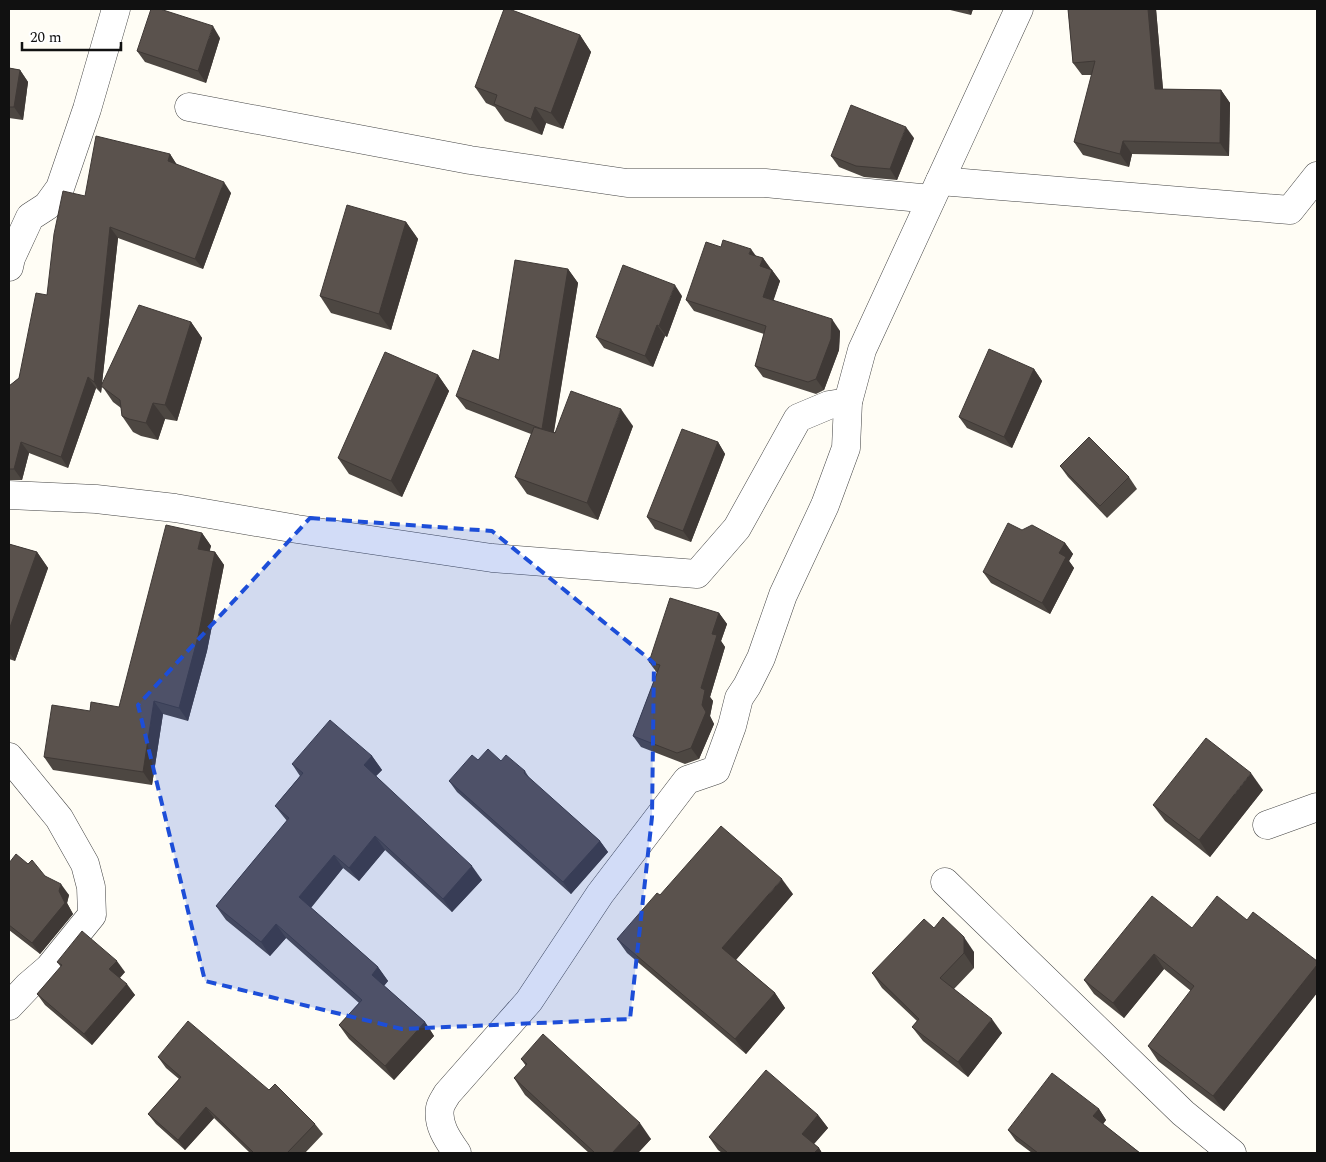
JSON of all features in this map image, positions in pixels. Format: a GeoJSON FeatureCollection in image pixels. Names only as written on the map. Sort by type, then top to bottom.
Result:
{"type":"FeatureCollection","features":[{"type":"Feature","properties":{"kind":"street"},"geometry":{"type":"LineString","coordinates":[[9,267],[11,258],[30,217],[47,206],[60,188],[87,109],[116,9]]}},
{"type":"Feature","properties":{"kind":"street"},"geometry":{"type":"LineString","coordinates":[[457,1153],[446,1138],[439,1119],[440,1107],[447,1094],[529,1001],[600,894],[687,780],[716,770],[732,726],[739,698],[747,686],[760,658],[783,595],[825,506],[846,448],[848,402],[862,350],[1019,9]]}},
{"type":"Feature","properties":{"kind":"street"},"geometry":{"type":"LineString","coordinates":[[189,107],[470,160],[627,183],[765,183],[936,190],[1290,210],[1317,176]]}},
{"type":"Feature","properties":{"kind":"street"},"geometry":{"type":"LineString","coordinates":[[9,494],[96,499],[175,508],[297,529],[492,558],[697,574],[737,528],[798,418],[829,405],[848,402]]}},
{"type":"Feature","properties":{"kind":"street"},"geometry":{"type":"LineString","coordinates":[[9,757],[59,818],[85,864],[91,887],[92,915],[49,968],[9,1006]]}},
{"type":"Feature","properties":{"kind":"street"},"geometry":{"type":"LineString","coordinates":[[1267,825],[1317,807]]}},
{"type":"Feature","properties":{"kind":"street"},"geometry":{"type":"LineString","coordinates":[[945,882],[1183,1113],[1232,1153]]}},
{"type":"Feature","properties":{"kind":"highlighted area"},"geometry":{"type":"Polygon","coordinates":[[[310,518],[492,531],[654,663],[652,817],[630,1019],[402,1029],[205,981],[138,705],[310,518]]]}},
{"type":"Feature","properties":{"kind":"building"},"geometry":{"type":"Polygon","coordinates":[[[151,9],[160,9],[213,26],[198,71],[137,51],[151,9]]]}},
{"type":"Feature","properties":{"kind":"building"},"geometry":{"type":"Polygon","coordinates":[[[504,9],[509,9],[580,35],[551,113],[535,107],[531,119],[494,104],[497,95],[475,87],[504,9]]]}},
{"type":"Feature","properties":{"kind":"building"},"geometry":{"type":"Polygon","coordinates":[[[1068,9],[1148,9],[1155,89],[1221,90],[1220,143],[1123,141],[1120,154],[1074,142],[1095,61],[1073,63],[1068,9]]]}},
{"type":"Feature","properties":{"kind":"building"},"geometry":{"type":"Polygon","coordinates":[[[9,68],[20,70],[14,107],[9,107],[9,68]]]}},
{"type":"Feature","properties":{"kind":"building"},"geometry":{"type":"Polygon","coordinates":[[[851,105],[906,127],[890,169],[856,166],[831,156],[851,105]]]}},
{"type":"Feature","properties":{"kind":"building"},"geometry":{"type":"Polygon","coordinates":[[[96,136],[170,154],[168,161],[224,182],[195,259],[110,227],[94,382],[88,377],[61,457],[21,442],[14,469],[9,469],[9,386],[19,378],[36,293],[47,295],[54,234],[63,191],[85,196],[96,136]]]}},
{"type":"Feature","properties":{"kind":"building"},"geometry":{"type":"Polygon","coordinates":[[[347,205],[406,222],[379,314],[320,296],[347,205]]]}},
{"type":"Feature","properties":{"kind":"building"},"geometry":{"type":"Polygon","coordinates":[[[723,240],[751,249],[749,254],[763,258],[760,266],[772,270],[763,297],[832,319],[831,339],[816,379],[808,382],[755,366],[766,326],[686,300],[706,242],[721,247],[723,240]]]}},
{"type":"Feature","properties":{"kind":"building"},"geometry":{"type":"Polygon","coordinates":[[[515,260],[568,269],[542,429],[456,396],[473,350],[499,360],[515,260]]]}},
{"type":"Feature","properties":{"kind":"building"},"geometry":{"type":"Polygon","coordinates":[[[623,265],[675,285],[645,356],[596,337],[623,265]]]}},
{"type":"Feature","properties":{"kind":"building"},"geometry":{"type":"Polygon","coordinates":[[[139,305],[191,322],[165,405],[153,403],[146,423],[122,416],[120,400],[101,386],[139,305]]]}},
{"type":"Feature","properties":{"kind":"building"},"geometry":{"type":"Polygon","coordinates":[[[989,349],[1034,369],[1004,437],[959,417],[989,349]]]}},
{"type":"Feature","properties":{"kind":"building"},"geometry":{"type":"Polygon","coordinates":[[[385,352],[438,375],[391,481],[338,458],[385,352]]]}},
{"type":"Feature","properties":{"kind":"building"},"geometry":{"type":"Polygon","coordinates":[[[571,391],[621,409],[587,503],[515,477],[534,427],[555,433],[571,391]]]}},
{"type":"Feature","properties":{"kind":"building"},"geometry":{"type":"Polygon","coordinates":[[[682,429],[718,442],[683,531],[647,517],[682,429]]]}},
{"type":"Feature","properties":{"kind":"building"},"geometry":{"type":"Polygon","coordinates":[[[1089,437],[1129,477],[1100,506],[1060,466],[1089,437]]]}},
{"type":"Feature","properties":{"kind":"building"},"geometry":{"type":"Polygon","coordinates":[[[1008,523],[1022,530],[1032,525],[1065,543],[1059,553],[1066,557],[1042,603],[983,572],[1008,523]]]}},
{"type":"Feature","properties":{"kind":"building"},"geometry":{"type":"Polygon","coordinates":[[[166,525],[202,533],[198,549],[215,552],[198,637],[179,708],[154,701],[143,772],[44,757],[52,705],[90,711],[91,702],[119,707],[166,525]]]}},
{"type":"Feature","properties":{"kind":"building"},"geometry":{"type":"Polygon","coordinates":[[[9,544],[37,552],[9,630],[9,544]]]}},
{"type":"Feature","properties":{"kind":"building"},"geometry":{"type":"Polygon","coordinates":[[[670,598],[719,613],[712,634],[717,635],[701,688],[705,690],[702,705],[706,712],[691,748],[677,753],[633,736],[660,665],[649,662],[670,598]]]}},
{"type":"Feature","properties":{"kind":"building"},"geometry":{"type":"Polygon","coordinates":[[[330,720],[372,756],[364,765],[472,866],[443,899],[375,836],[349,868],[334,855],[299,897],[378,967],[372,975],[425,1022],[385,1066],[339,1025],[362,1000],[276,924],[261,942],[216,906],[289,818],[275,806],[303,773],[292,764],[330,720]]]}},
{"type":"Feature","properties":{"kind":"building"},"geometry":{"type":"Polygon","coordinates":[[[1206,738],[1251,773],[1199,840],[1153,805],[1206,738]]]}},
{"type":"Feature","properties":{"kind":"building"},"geometry":{"type":"Polygon","coordinates":[[[488,749],[501,761],[506,755],[600,841],[563,882],[449,781],[472,755],[478,760],[488,749]]]}},
{"type":"Feature","properties":{"kind":"building"},"geometry":{"type":"Polygon","coordinates":[[[721,826],[782,879],[722,948],[775,993],[735,1039],[617,939],[657,893],[660,895],[721,826]]]}},
{"type":"Feature","properties":{"kind":"building"},"geometry":{"type":"Polygon","coordinates":[[[16,854],[28,864],[32,860],[45,876],[61,884],[59,891],[65,903],[32,943],[9,925],[9,863],[16,854]]]}},
{"type":"Feature","properties":{"kind":"building"},"geometry":{"type":"Polygon","coordinates":[[[1152,896],[1192,928],[1217,896],[1247,920],[1253,912],[1317,961],[1317,965],[1213,1096],[1148,1046],[1194,986],[1154,954],[1113,1003],[1084,980],[1152,896]]]}},
{"type":"Feature","properties":{"kind":"building"},"geometry":{"type":"Polygon","coordinates":[[[943,917],[964,937],[964,953],[940,978],[992,1019],[958,1062],[912,1027],[919,1019],[872,973],[924,919],[934,928],[943,917]]]}},
{"type":"Feature","properties":{"kind":"building"},"geometry":{"type":"Polygon","coordinates":[[[82,931],[117,961],[109,969],[127,984],[84,1034],[37,994],[62,965],[57,962],[82,931]]]}},
{"type":"Feature","properties":{"kind":"building"},"geometry":{"type":"Polygon","coordinates":[[[188,1021],[269,1090],[275,1084],[315,1124],[287,1153],[254,1153],[206,1107],[178,1140],[148,1114],[181,1077],[158,1057],[188,1021]]]}},
{"type":"Feature","properties":{"kind":"building"},"geometry":{"type":"Polygon","coordinates":[[[543,1034],[640,1123],[612,1153],[595,1153],[514,1078],[527,1064],[521,1059],[543,1034]]]}},
{"type":"Feature","properties":{"kind":"building"},"geometry":{"type":"Polygon","coordinates":[[[766,1070],[818,1115],[802,1134],[819,1148],[814,1153],[728,1153],[709,1137],[766,1070]]]}},
{"type":"Feature","properties":{"kind":"building"},"geometry":{"type":"Polygon","coordinates":[[[1052,1073],[1099,1109],[1093,1116],[1140,1153],[1038,1153],[1008,1130],[1052,1073]]]}}]}
